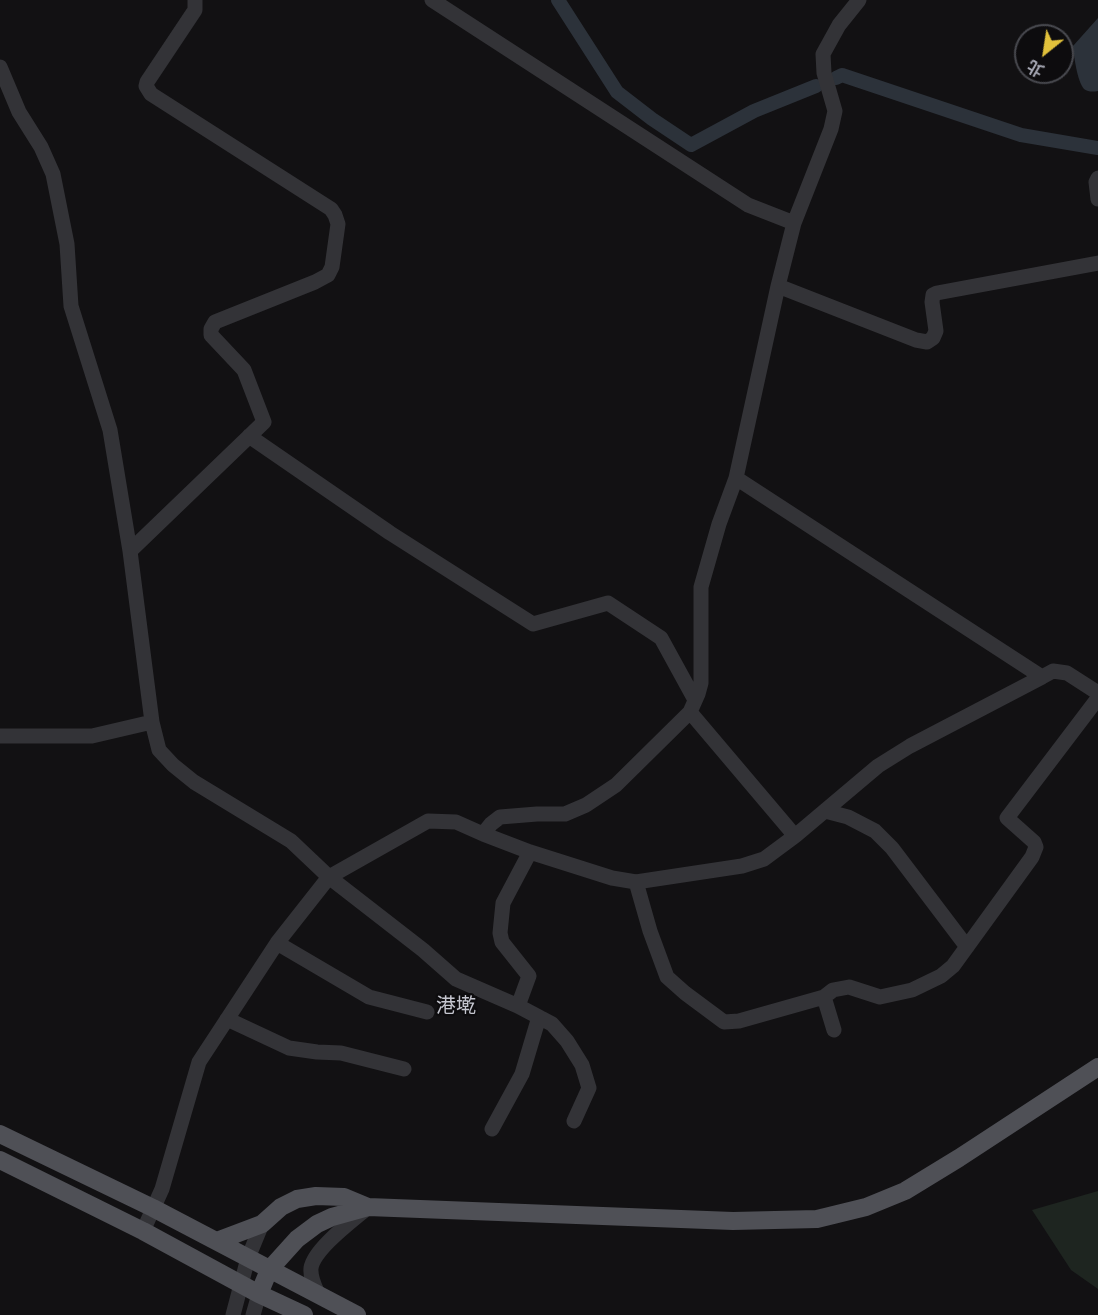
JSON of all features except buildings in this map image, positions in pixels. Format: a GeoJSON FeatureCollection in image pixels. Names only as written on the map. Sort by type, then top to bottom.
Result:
{"type":"FeatureCollection","features":[{"type":"Feature","properties":{"kind":"main road"},"geometry":{"type":"LineString","coordinates":[[259,1294],[269,1270],[297,1239],[317,1224],[332,1217],[368,1207],[721,1221],[817,1219],[866,1207],[905,1191],[1098,1067]]}},
{"type":"Feature","properties":{"kind":"main road"},"geometry":{"type":"LineString","coordinates":[[0,1134],[153,1208],[357,1315]]}},
{"type":"Feature","properties":{"kind":"main road"},"geometry":{"type":"LineString","coordinates":[[0,1160],[303,1315]]}},
{"type":"Feature","properties":{"kind":"main road"},"geometry":{"type":"LineString","coordinates":[[217,1241],[262,1224],[281,1207],[297,1199],[316,1196],[344,1197],[368,1207]]}},
{"type":"Feature","properties":{"kind":"street"},"geometry":{"type":"LineString","coordinates":[[130,551],[264,422],[244,370],[212,335],[211,329],[215,322],[315,282],[328,274],[332,267],[338,224],[331,209],[151,94],[146,87],[147,82],[195,10],[195,0]]}},
{"type":"Feature","properties":{"kind":"street"},"geometry":{"type":"LineString","coordinates":[[432,0],[748,205],[794,223]]}},
{"type":"Feature","properties":{"kind":"street"},"geometry":{"type":"LineString","coordinates":[[483,834],[500,817],[565,814],[586,805],[616,785],[692,706],[698,694],[701,683],[701,587],[719,524],[736,478],[794,223],[831,129],[834,111],[824,73],[823,54],[839,25],[859,0]]}},
{"type":"Feature","properties":{"kind":"street"},"geometry":{"type":"LineString","coordinates":[[1,74],[19,112],[41,147],[53,174],[67,244],[71,306],[110,430],[130,551],[152,722],[159,750],[194,782],[291,841],[329,877],[423,950],[456,979],[518,1006],[552,1024],[567,1041],[582,1065],[589,1088],[574,1121]]}},
{"type":"Feature","properties":{"kind":"street"},"geometry":{"type":"LineString","coordinates":[[1098,178],[1096,182],[1098,199]]}},
{"type":"Feature","properties":{"kind":"street"},"geometry":{"type":"LineString","coordinates":[[778,286],[916,340],[927,342],[933,338],[936,331],[933,295],[1098,263]]}},
{"type":"Feature","properties":{"kind":"street"},"geometry":{"type":"LineString","coordinates":[[249,436],[390,533],[533,624],[608,603],[661,638],[692,706],[795,836]]}},
{"type":"Feature","properties":{"kind":"street"},"geometry":{"type":"LineString","coordinates":[[736,478],[1042,677]]}},
{"type":"Feature","properties":{"kind":"street"},"geometry":{"type":"LineString","coordinates":[[142,1231],[162,1189],[199,1062],[277,944],[329,877],[428,821],[456,822],[530,852],[612,878],[636,882],[742,866],[764,859],[878,766],[910,746],[1053,671],[1067,673],[1098,693]]}},
{"type":"Feature","properties":{"kind":"street"},"geometry":{"type":"LineString","coordinates":[[636,882],[650,931],[667,977],[724,1022],[739,1022],[824,997],[833,990],[849,987],[880,997],[912,990],[941,976],[953,966],[1032,857],[1036,847],[1034,842],[1007,818],[1098,698]]}},
{"type":"Feature","properties":{"kind":"street"},"geometry":{"type":"LineString","coordinates":[[0,736],[92,736],[152,722]]}},
{"type":"Feature","properties":{"kind":"street"},"geometry":{"type":"LineString","coordinates":[[825,811],[848,817],[875,831],[892,848],[967,947]]}},
{"type":"Feature","properties":{"kind":"street"},"geometry":{"type":"LineString","coordinates":[[518,1006],[529,976],[502,942],[500,933],[503,903],[530,852]]}},
{"type":"Feature","properties":{"kind":"street"},"geometry":{"type":"LineString","coordinates":[[277,944],[369,998],[427,1012]]}},
{"type":"Feature","properties":{"kind":"street"},"geometry":{"type":"LineString","coordinates":[[824,997],[834,1030]]}},
{"type":"Feature","properties":{"kind":"street"},"geometry":{"type":"LineString","coordinates":[[492,1129],[522,1074],[539,1017]]}},
{"type":"Feature","properties":{"kind":"street"},"geometry":{"type":"LineString","coordinates":[[227,1019],[289,1048],[341,1053],[404,1069]]}},
{"type":"Feature","properties":{"kind":"street"},"geometry":{"type":"LineString","coordinates":[[319,1296],[312,1279],[311,1267],[320,1251],[336,1234],[368,1207]]}},
{"type":"Feature","properties":{"kind":"street"},"geometry":{"type":"LineString","coordinates":[[233,1315],[248,1258],[262,1224]]}},
{"type":"Feature","properties":{"kind":"street"},"geometry":{"type":"LineString","coordinates":[[253,1315],[259,1294]]}},
{"type":"Feature","properties":{"kind":"shaded area"},"geometry":{"type":"Polygon","coordinates":[[[1098,18],[1098,91],[1087,91],[1079,80],[1074,45],[1098,18]]]}},
{"type":"Feature","properties":{"kind":"shaded area"},"geometry":{"type":"Polygon","coordinates":[[[1098,1191],[1098,1289],[1071,1270],[1032,1210],[1098,1191]]]}},
{"type":"Feature","properties":{"kind":"waterway"},"geometry":{"type":"LineString","coordinates":[[558,0],[617,92],[691,145],[754,111],[816,86]]}},
{"type":"Feature","properties":{"kind":"waterway"},"geometry":{"type":"LineString","coordinates":[[836,78],[842,75],[1021,135],[1098,148]]}},
{"type":"Feature","properties":{"kind":"district","name":"港墘"},"geometry":{"type":"Point","coordinates":[456,1006]}}]}
